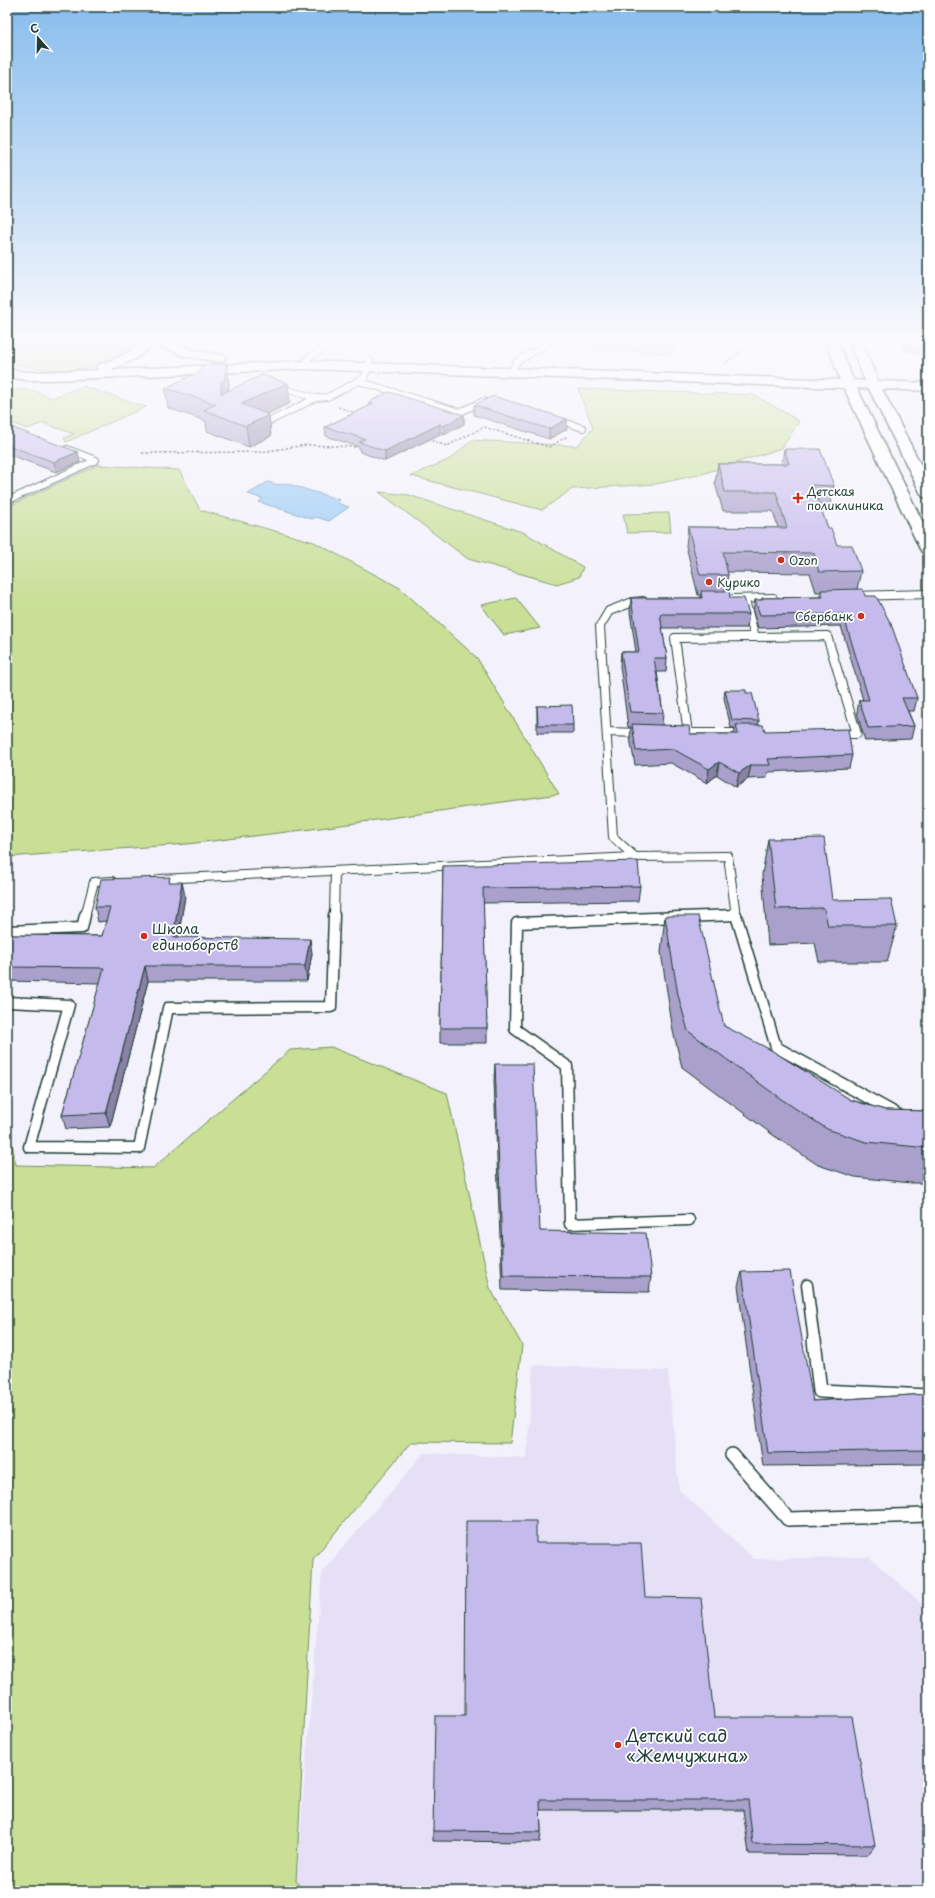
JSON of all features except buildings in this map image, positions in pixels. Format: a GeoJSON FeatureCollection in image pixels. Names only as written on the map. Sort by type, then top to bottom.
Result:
{"type":"FeatureCollection","features":[{"type":"Feature","properties":{"kind":"main road"},"geometry":{"type":"LineString","coordinates":[[872,433],[928,549]]}},
{"type":"Feature","properties":{"kind":"main road"},"geometry":{"type":"LineString","coordinates":[[898,433],[928,494]]}},
{"type":"Feature","properties":{"kind":"lane"},"geometry":{"type":"LineString","coordinates":[[7,501],[96,460],[63,448]]}},
{"type":"Feature","properties":{"kind":"lane"},"geometry":{"type":"LineString","coordinates":[[845,596],[928,594]]}},
{"type":"Feature","properties":{"kind":"lane"},"geometry":{"type":"LineString","coordinates":[[722,599],[783,598]]}},
{"type":"Feature","properties":{"kind":"lane"},"geometry":{"type":"LineString","coordinates":[[744,599],[755,637]]}},
{"type":"Feature","properties":{"kind":"lane"},"geometry":{"type":"LineString","coordinates":[[635,857],[614,837],[600,626],[609,611],[633,602],[654,601]]}},
{"type":"Feature","properties":{"kind":"lane"},"geometry":{"type":"LineString","coordinates":[[688,733],[675,638],[827,636],[857,734],[826,734]]}},
{"type":"Feature","properties":{"kind":"lane"},"geometry":{"type":"LineString","coordinates":[[607,732],[651,733]]}},
{"type":"Feature","properties":{"kind":"lane"},"geometry":{"type":"LineString","coordinates":[[673,733],[757,733]]}},
{"type":"Feature","properties":{"kind":"lane"},"geometry":{"type":"LineString","coordinates":[[149,880],[635,857],[728,856],[736,915],[776,1047],[903,1118],[909,1117]]}},
{"type":"Feature","properties":{"kind":"lane"},"geometry":{"type":"LineString","coordinates":[[7,1002],[70,1005],[29,1147],[139,1148],[168,1008],[331,1007],[335,871]]}},
{"type":"Feature","properties":{"kind":"lane"},"geometry":{"type":"LineString","coordinates":[[7,931],[82,928],[94,882],[118,881]]}},
{"type":"Feature","properties":{"kind":"lane"},"geometry":{"type":"LineString","coordinates":[[689,1220],[570,1224],[567,1066],[515,1029],[517,923],[736,915]]}},
{"type":"Feature","properties":{"kind":"lane"},"geometry":{"type":"LineString","coordinates":[[807,1285],[820,1391],[928,1396]]}},
{"type":"Feature","properties":{"kind":"lane"},"geometry":{"type":"LineString","coordinates":[[732,1455],[788,1518],[928,1515]]}},
{"type":"Feature","properties":{"kind":"path"},"geometry":{"type":"LineString","coordinates":[[425,438],[447,446],[473,433]]}},
{"type":"Feature","properties":{"kind":"path"},"geometry":{"type":"LineString","coordinates":[[502,433],[549,447],[575,433]]}},
{"type":"Feature","properties":{"kind":"path"},"geometry":{"type":"LineString","coordinates":[[142,453],[261,452],[306,445],[358,447]]}},
{"type":"Feature","properties":{"kind":"shaded area","name":"Детский сад «Жемчужина»"},"geometry":{"type":"Polygon","coordinates":[[[533,1365],[668,1371],[679,1490],[754,1559],[869,1557],[928,1609],[928,1891],[303,1891],[296,1881],[322,1572],[424,1453],[527,1458],[533,1365]]]}},
{"type":"Feature","properties":{"kind":"green space"},"geometry":{"type":"Polygon","coordinates":[[[70,433],[88,433],[66,442],[64,438],[74,434],[70,433]]]}},
{"type":"Feature","properties":{"kind":"green space"},"geometry":{"type":"Polygon","coordinates":[[[589,433],[792,433],[782,448],[702,474],[656,484],[572,489],[542,510],[411,476],[450,459],[472,440],[577,446],[589,433]]]}},
{"type":"Feature","properties":{"kind":"green space"},"geometry":{"type":"Polygon","coordinates":[[[98,465],[179,470],[200,510],[314,542],[400,588],[477,658],[559,794],[320,828],[187,844],[7,857],[7,507],[98,465]]]}},
{"type":"Feature","properties":{"kind":"green space"},"geometry":{"type":"Polygon","coordinates":[[[379,492],[409,495],[525,533],[583,567],[579,577],[557,584],[468,559],[379,492]]]}},
{"type":"Feature","properties":{"kind":"green space"},"geometry":{"type":"Polygon","coordinates":[[[669,513],[671,532],[627,533],[623,514],[669,513]]]}},
{"type":"Feature","properties":{"kind":"green space"},"geometry":{"type":"Polygon","coordinates":[[[516,598],[540,628],[504,635],[481,605],[516,598]]]}},
{"type":"Feature","properties":{"kind":"green space"},"geometry":{"type":"Polygon","coordinates":[[[331,1047],[447,1093],[490,1288],[522,1345],[510,1443],[411,1442],[313,1559],[296,1881],[303,1891],[7,1891],[7,1116],[16,1165],[153,1168],[290,1050],[331,1047]]]}},
{"type":"Feature","properties":{"kind":"water"},"geometry":{"type":"Polygon","coordinates":[[[268,482],[279,485],[285,483],[340,500],[337,503],[349,507],[329,521],[316,517],[312,519],[259,502],[263,499],[248,494],[268,482]]]}},
{"type":"Feature","properties":{"kind":"place","name":"Детская поликлиника"},"geometry":{"type":"Point","coordinates":[798,498]}},
{"type":"Feature","properties":{"kind":"place","name":"Ozon"},"geometry":{"type":"Point","coordinates":[781,560]}},
{"type":"Feature","properties":{"kind":"place","name":"Курико"},"geometry":{"type":"Point","coordinates":[709,582]}},
{"type":"Feature","properties":{"kind":"place","name":"Сбербанк"},"geometry":{"type":"Point","coordinates":[861,616]}},
{"type":"Feature","properties":{"kind":"place","name":"Школа единоборств"},"geometry":{"type":"Point","coordinates":[144,936]}},
{"type":"Feature","properties":{"kind":"place","name":"Детский сад «Жемчужина»"},"geometry":{"type":"Point","coordinates":[618,1745]}}]}
